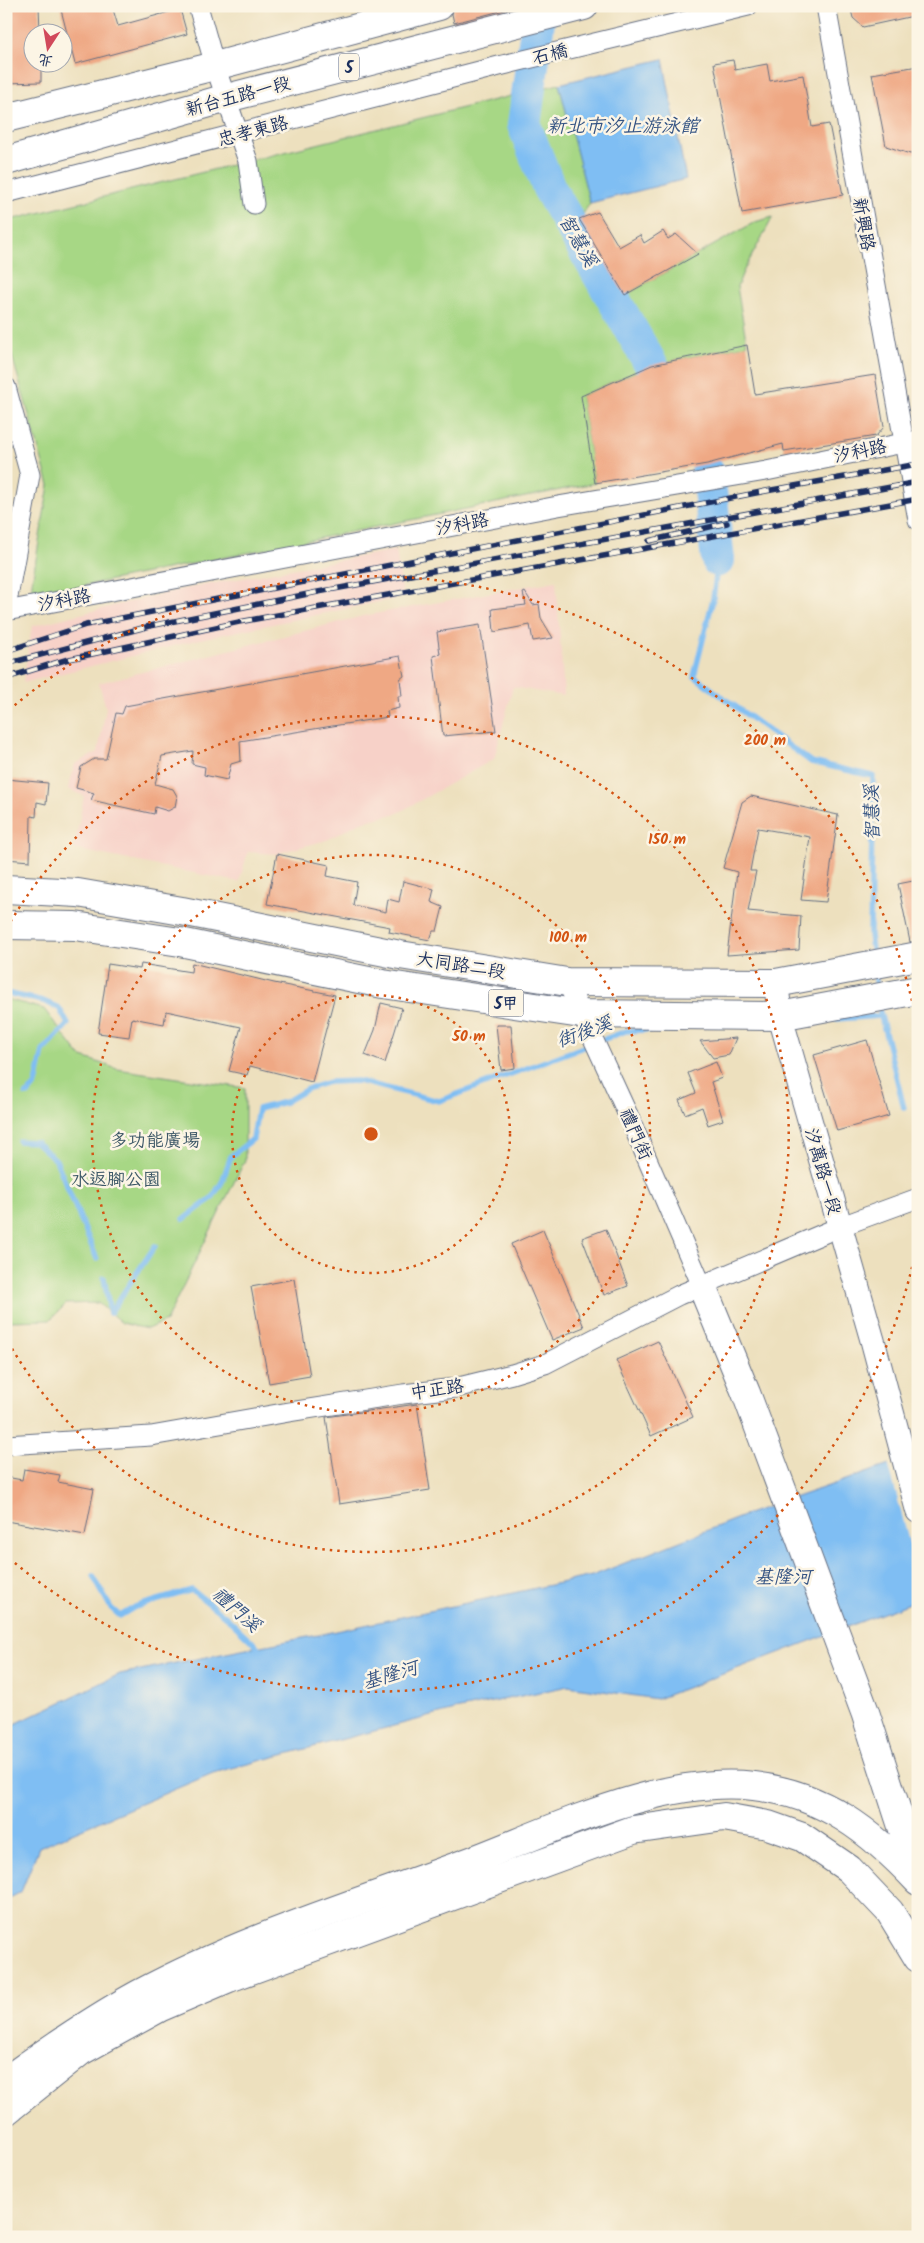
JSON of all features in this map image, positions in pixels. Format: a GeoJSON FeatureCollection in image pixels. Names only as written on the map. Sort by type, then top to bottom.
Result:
{"type":"FeatureCollection","features":[{"type":"Feature","properties":{"kind":"main road","name":"新台五路一段"},"geometry":{"type":"LineString","coordinates":[[6,118],[215,66],[439,6]]}},
{"type":"Feature","properties":{"kind":"main road","name":"新台五路一段"},"geometry":{"type":"LineString","coordinates":[[6,161],[227,98],[584,6]]}},
{"type":"Feature","properties":{"kind":"main road","name":"大同路二段"},"geometry":{"type":"LineString","coordinates":[[6,889],[78,893],[400,955],[567,982],[776,983],[918,956]]}},
{"type":"Feature","properties":{"kind":"main road"},"geometry":{"type":"LineString","coordinates":[[235,954],[241,923]]}},
{"type":"Feature","properties":{"kind":"main road","name":"大同路二段"},"geometry":{"type":"LineString","coordinates":[[6,925],[75,926],[180,942],[383,984],[590,1034],[781,1023],[810,1010],[918,990]]}},
{"type":"Feature","properties":{"kind":"main road"},"geometry":{"type":"LineString","coordinates":[[702,1286],[746,1393],[866,1712],[918,1876]]}},
{"type":"Feature","properties":{"kind":"main road"},"geometry":{"type":"LineString","coordinates":[[6,2083],[25,2067],[99,2017],[141,1993],[213,1958],[592,1813],[658,1794],[711,1785],[753,1785],[794,1792],[842,1814],[891,1852],[918,1881]]}},
{"type":"Feature","properties":{"kind":"main road"},"geometry":{"type":"LineString","coordinates":[[6,2111],[81,2051],[159,2008],[299,1951],[633,1830],[724,1817],[768,1825],[802,1838],[850,1869],[890,1912],[914,1951]]}},
{"type":"Feature","properties":{"kind":"street"},"geometry":{"type":"LineString","coordinates":[[198,6],[215,66],[248,161],[254,204]]}},
{"type":"Feature","properties":{"kind":"street","name":"石橋"},"geometry":{"type":"LineString","coordinates":[[499,66],[748,6]]}},
{"type":"Feature","properties":{"kind":"street","name":"新興路"},"geometry":{"type":"LineString","coordinates":[[826,6],[910,441],[918,520]]}},
{"type":"Feature","properties":{"kind":"street","name":"忠孝東路"},"geometry":{"type":"LineString","coordinates":[[6,193],[499,66]]}},
{"type":"Feature","properties":{"kind":"street"},"geometry":{"type":"LineString","coordinates":[[6,387],[30,475],[6,610]]}},
{"type":"Feature","properties":{"kind":"street","name":"汐科路"},"geometry":{"type":"LineString","coordinates":[[6,610],[558,506],[766,471],[910,441]]}},
{"type":"Feature","properties":{"kind":"street","name":"禮門街"},"geometry":{"type":"LineString","coordinates":[[567,982],[629,1117],[702,1286]]}},
{"type":"Feature","properties":{"kind":"street","name":"汐萬路一段"},"geometry":{"type":"LineString","coordinates":[[776,983],[781,1023],[877,1358],[918,1511]]}},
{"type":"Feature","properties":{"kind":"street","name":"中正路"},"geometry":{"type":"LineString","coordinates":[[6,1445],[151,1436],[356,1401],[454,1388],[545,1364],[598,1338],[616,1326],[702,1286],[838,1227],[918,1198]]}},
{"type":"Feature","properties":{"kind":"shaded area"},"geometry":{"type":"Polygon","coordinates":[[[396,550],[403,597],[205,638],[23,683],[32,626],[178,590],[396,550]]]}},
{"type":"Feature","properties":{"kind":"shaded area"},"geometry":{"type":"Polygon","coordinates":[[[556,581],[564,696],[513,687],[494,759],[398,813],[361,822],[327,840],[275,854],[248,852],[239,882],[74,849],[84,796],[68,789],[75,764],[98,752],[106,708],[99,683],[363,616],[556,581]]]}},
{"type":"Feature","properties":{"kind":"green space"},"geometry":{"type":"Polygon","coordinates":[[[559,84],[590,203],[579,220],[625,295],[755,222],[773,217],[743,272],[737,287],[747,345],[652,365],[581,396],[595,483],[32,596],[32,582],[49,485],[6,335],[6,221],[559,84]]]}},
{"type":"Feature","properties":{"kind":"green space","name":"水返腳公園"},"geometry":{"type":"Polygon","coordinates":[[[6,999],[44,1009],[80,1056],[117,1069],[245,1088],[245,1160],[166,1321],[147,1329],[122,1323],[98,1303],[66,1304],[50,1320],[6,1321],[6,999]]]}},
{"type":"Feature","properties":{"kind":"water","name":"新北市汐止游泳館"},"geometry":{"type":"Polygon","coordinates":[[[663,59],[686,179],[590,203],[559,84],[663,59]]]}},
{"type":"Feature","properties":{"kind":"water","name":"基隆河"},"geometry":{"type":"Polygon","coordinates":[[[918,1455],[918,1600],[657,1699],[568,1686],[455,1710],[213,1773],[39,1847],[21,1892],[6,1900],[6,1731],[15,1724],[120,1674],[323,1634],[592,1576],[756,1511],[918,1455]]]}},
{"type":"Feature","properties":{"kind":"pier"},"geometry":{"type":"Polygon","coordinates":[[[918,1453],[918,1575],[888,1463],[918,1453]]]}},
{"type":"Feature","properties":{"kind":"building"},"geometry":{"type":"Polygon","coordinates":[[[6,6],[39,6],[40,22],[22,22],[22,72],[41,72],[41,82],[6,83],[6,6]]]}},
{"type":"Feature","properties":{"kind":"building"},"geometry":{"type":"Polygon","coordinates":[[[60,6],[112,6],[118,26],[180,9],[187,34],[75,64],[72,52],[72,22],[64,22],[60,6]]]}},
{"type":"Feature","properties":{"kind":"building"},"geometry":{"type":"Polygon","coordinates":[[[454,6],[520,6],[454,23],[452,14],[454,6]]]}},
{"type":"Feature","properties":{"kind":"building"},"geometry":{"type":"Polygon","coordinates":[[[850,6],[918,6],[918,15],[863,27],[853,18],[850,6]]]}},
{"type":"Feature","properties":{"kind":"building"},"geometry":{"type":"Polygon","coordinates":[[[733,60],[735,70],[767,64],[770,81],[803,75],[812,127],[829,124],[843,195],[742,213],[714,63],[733,60]]]}},
{"type":"Feature","properties":{"kind":"building"},"geometry":{"type":"Polygon","coordinates":[[[918,66],[918,153],[910,154],[886,146],[872,74],[918,66]]]}},
{"type":"Feature","properties":{"kind":"building"},"geometry":{"type":"Polygon","coordinates":[[[598,212],[619,247],[640,235],[644,243],[663,231],[668,239],[676,234],[698,254],[625,295],[579,219],[598,212]]]}},
{"type":"Feature","properties":{"kind":"building"},"geometry":{"type":"Polygon","coordinates":[[[747,345],[755,394],[875,375],[884,427],[876,436],[784,451],[783,444],[707,464],[595,483],[581,396],[652,365],[747,345]]]}},
{"type":"Feature","properties":{"kind":"building"},"geometry":{"type":"Polygon","coordinates":[[[525,592],[533,605],[539,604],[541,618],[553,638],[533,641],[530,625],[494,632],[492,609],[526,605],[523,593],[525,592]]]}},
{"type":"Feature","properties":{"kind":"building"},"geometry":{"type":"Polygon","coordinates":[[[480,625],[496,731],[443,736],[433,656],[440,654],[437,632],[480,625]]]}},
{"type":"Feature","properties":{"kind":"building"},"geometry":{"type":"Polygon","coordinates":[[[400,656],[404,676],[400,679],[402,696],[398,696],[399,708],[387,711],[388,717],[240,741],[241,761],[231,764],[227,780],[204,775],[205,767],[192,764],[193,751],[162,756],[155,784],[173,789],[177,796],[175,807],[168,811],[155,807],[154,814],[91,800],[94,793],[76,788],[81,767],[94,759],[106,759],[116,713],[122,714],[125,706],[400,656]]]}},
{"type":"Feature","properties":{"kind":"building"},"geometry":{"type":"Polygon","coordinates":[[[6,779],[48,783],[46,804],[37,802],[36,817],[31,816],[30,861],[6,859],[6,779]]]}},
{"type":"Feature","properties":{"kind":"building"},"geometry":{"type":"Polygon","coordinates":[[[751,796],[838,815],[826,902],[801,900],[810,837],[758,828],[750,871],[756,871],[748,911],[801,916],[799,950],[727,955],[737,872],[723,868],[742,802],[751,796]]]}},
{"type":"Feature","properties":{"kind":"building"},"geometry":{"type":"Polygon","coordinates":[[[277,854],[329,865],[327,876],[357,882],[353,905],[386,912],[388,899],[399,902],[403,881],[434,889],[431,902],[443,907],[437,931],[433,931],[430,940],[389,932],[390,927],[267,904],[277,854]]]}},
{"type":"Feature","properties":{"kind":"building"},"geometry":{"type":"Polygon","coordinates":[[[918,880],[918,941],[910,942],[898,884],[918,880]]]}},
{"type":"Feature","properties":{"kind":"building"},"geometry":{"type":"Polygon","coordinates":[[[192,963],[274,983],[335,995],[312,1082],[250,1066],[247,1075],[229,1071],[241,1027],[166,1011],[164,1024],[132,1018],[129,1037],[98,1033],[108,964],[140,969],[141,964],[191,972],[192,963]]]}},
{"type":"Feature","properties":{"kind":"building"},"geometry":{"type":"Polygon","coordinates":[[[381,1003],[402,1008],[385,1063],[365,1055],[375,1030],[381,1003]]]}},
{"type":"Feature","properties":{"kind":"building"},"geometry":{"type":"Polygon","coordinates":[[[496,1025],[511,1025],[515,1068],[501,1070],[496,1025]]]}},
{"type":"Feature","properties":{"kind":"building"},"geometry":{"type":"Polygon","coordinates":[[[736,1038],[729,1055],[713,1058],[700,1041],[736,1038]]]}},
{"type":"Feature","properties":{"kind":"building"},"geometry":{"type":"Polygon","coordinates":[[[867,1040],[889,1116],[837,1131],[814,1055],[867,1040]]]}},
{"type":"Feature","properties":{"kind":"building"},"geometry":{"type":"Polygon","coordinates":[[[716,1062],[722,1078],[711,1082],[723,1120],[708,1125],[702,1107],[685,1114],[679,1100],[696,1093],[688,1073],[716,1062]]]}},
{"type":"Feature","properties":{"kind":"building"},"geometry":{"type":"Polygon","coordinates":[[[606,1229],[628,1286],[604,1295],[582,1238],[606,1229]]]}},
{"type":"Feature","properties":{"kind":"building"},"geometry":{"type":"Polygon","coordinates":[[[543,1230],[584,1327],[552,1340],[511,1244],[543,1230]]]}},
{"type":"Feature","properties":{"kind":"building"},"geometry":{"type":"Polygon","coordinates":[[[294,1279],[310,1376],[269,1383],[251,1287],[294,1279]]]}},
{"type":"Feature","properties":{"kind":"building"},"geometry":{"type":"Polygon","coordinates":[[[658,1341],[693,1417],[651,1436],[616,1360],[658,1341]]]}},
{"type":"Feature","properties":{"kind":"building"},"geometry":{"type":"Polygon","coordinates":[[[417,1404],[430,1490],[339,1504],[326,1417],[417,1404]]]}},
{"type":"Feature","properties":{"kind":"building"},"geometry":{"type":"Polygon","coordinates":[[[24,1469],[60,1475],[58,1482],[94,1489],[85,1535],[6,1521],[6,1477],[22,1480],[24,1469]]]}},
{"type":"Feature","properties":{"kind":"waterway","name":"智慧溪"},"geometry":{"type":"LineString","coordinates":[[540,6],[524,125],[549,188],[674,404]]}},
{"type":"Feature","properties":{"kind":"waterway","name":"智慧溪"},"geometry":{"type":"LineString","coordinates":[[708,473],[718,560]]}},
{"type":"Feature","properties":{"kind":"waterway","name":"智慧溪"},"geometry":{"type":"LineString","coordinates":[[718,560],[713,599],[694,676],[811,762],[873,776],[870,935],[873,956]]}},
{"type":"Feature","properties":{"kind":"waterway","name":"智慧溪"},"geometry":{"type":"LineString","coordinates":[[875,970],[877,991]]}},
{"type":"Feature","properties":{"kind":"waterway","name":"禮門溪"},"geometry":{"type":"LineString","coordinates":[[6,993],[43,1001],[59,1008],[68,1024],[43,1051],[36,1084],[26,1094]]}},
{"type":"Feature","properties":{"kind":"waterway","name":"智慧溪"},"geometry":{"type":"LineString","coordinates":[[880,1012],[904,1108]]}},
{"type":"Feature","properties":{"kind":"waterway","name":"街後溪"},"geometry":{"type":"LineString","coordinates":[[835,1019],[881,1016]]}},
{"type":"Feature","properties":{"kind":"waterway","name":"街後溪"},"geometry":{"type":"LineString","coordinates":[[184,1219],[212,1198],[222,1182],[231,1156],[253,1139],[258,1109],[285,1102],[307,1089],[329,1082],[358,1081],[439,1101],[626,1031],[678,1028]]}},
{"type":"Feature","properties":{"kind":"waterway","name":"禮門溪"},"geometry":{"type":"LineString","coordinates":[[19,1141],[36,1142],[56,1160],[97,1259]]}},
{"type":"Feature","properties":{"kind":"waterway"},"geometry":{"type":"LineString","coordinates":[[110,1313],[155,1246]]}},
{"type":"Feature","properties":{"kind":"waterway","name":"禮門溪"},"geometry":{"type":"LineString","coordinates":[[104,1278],[110,1313]]}},
{"type":"Feature","properties":{"kind":"waterway","name":"禮門溪"},"geometry":{"type":"LineString","coordinates":[[93,1576],[111,1608],[120,1616],[135,1607],[192,1590],[226,1617],[263,1652]]}},
{"type":"Feature","properties":{"kind":"railway"},"geometry":{"type":"LineString","coordinates":[[6,651],[86,625],[766,491],[918,464]]}},
{"type":"Feature","properties":{"kind":"railway"},"geometry":{"type":"LineString","coordinates":[[6,664],[150,626],[318,592],[918,482]]}},
{"type":"Feature","properties":{"kind":"railway"},"geometry":{"type":"LineString","coordinates":[[6,678],[65,660],[239,622],[918,499]]}},
{"type":"Feature","properties":{"kind":"railway"},"geometry":{"type":"LineString","coordinates":[[649,541],[727,523]]}},
{"type":"Feature","properties":{"kind":"park label","name":"多功能廣場"},"geometry":{"type":"Point","coordinates":[155,1140]}}]}
